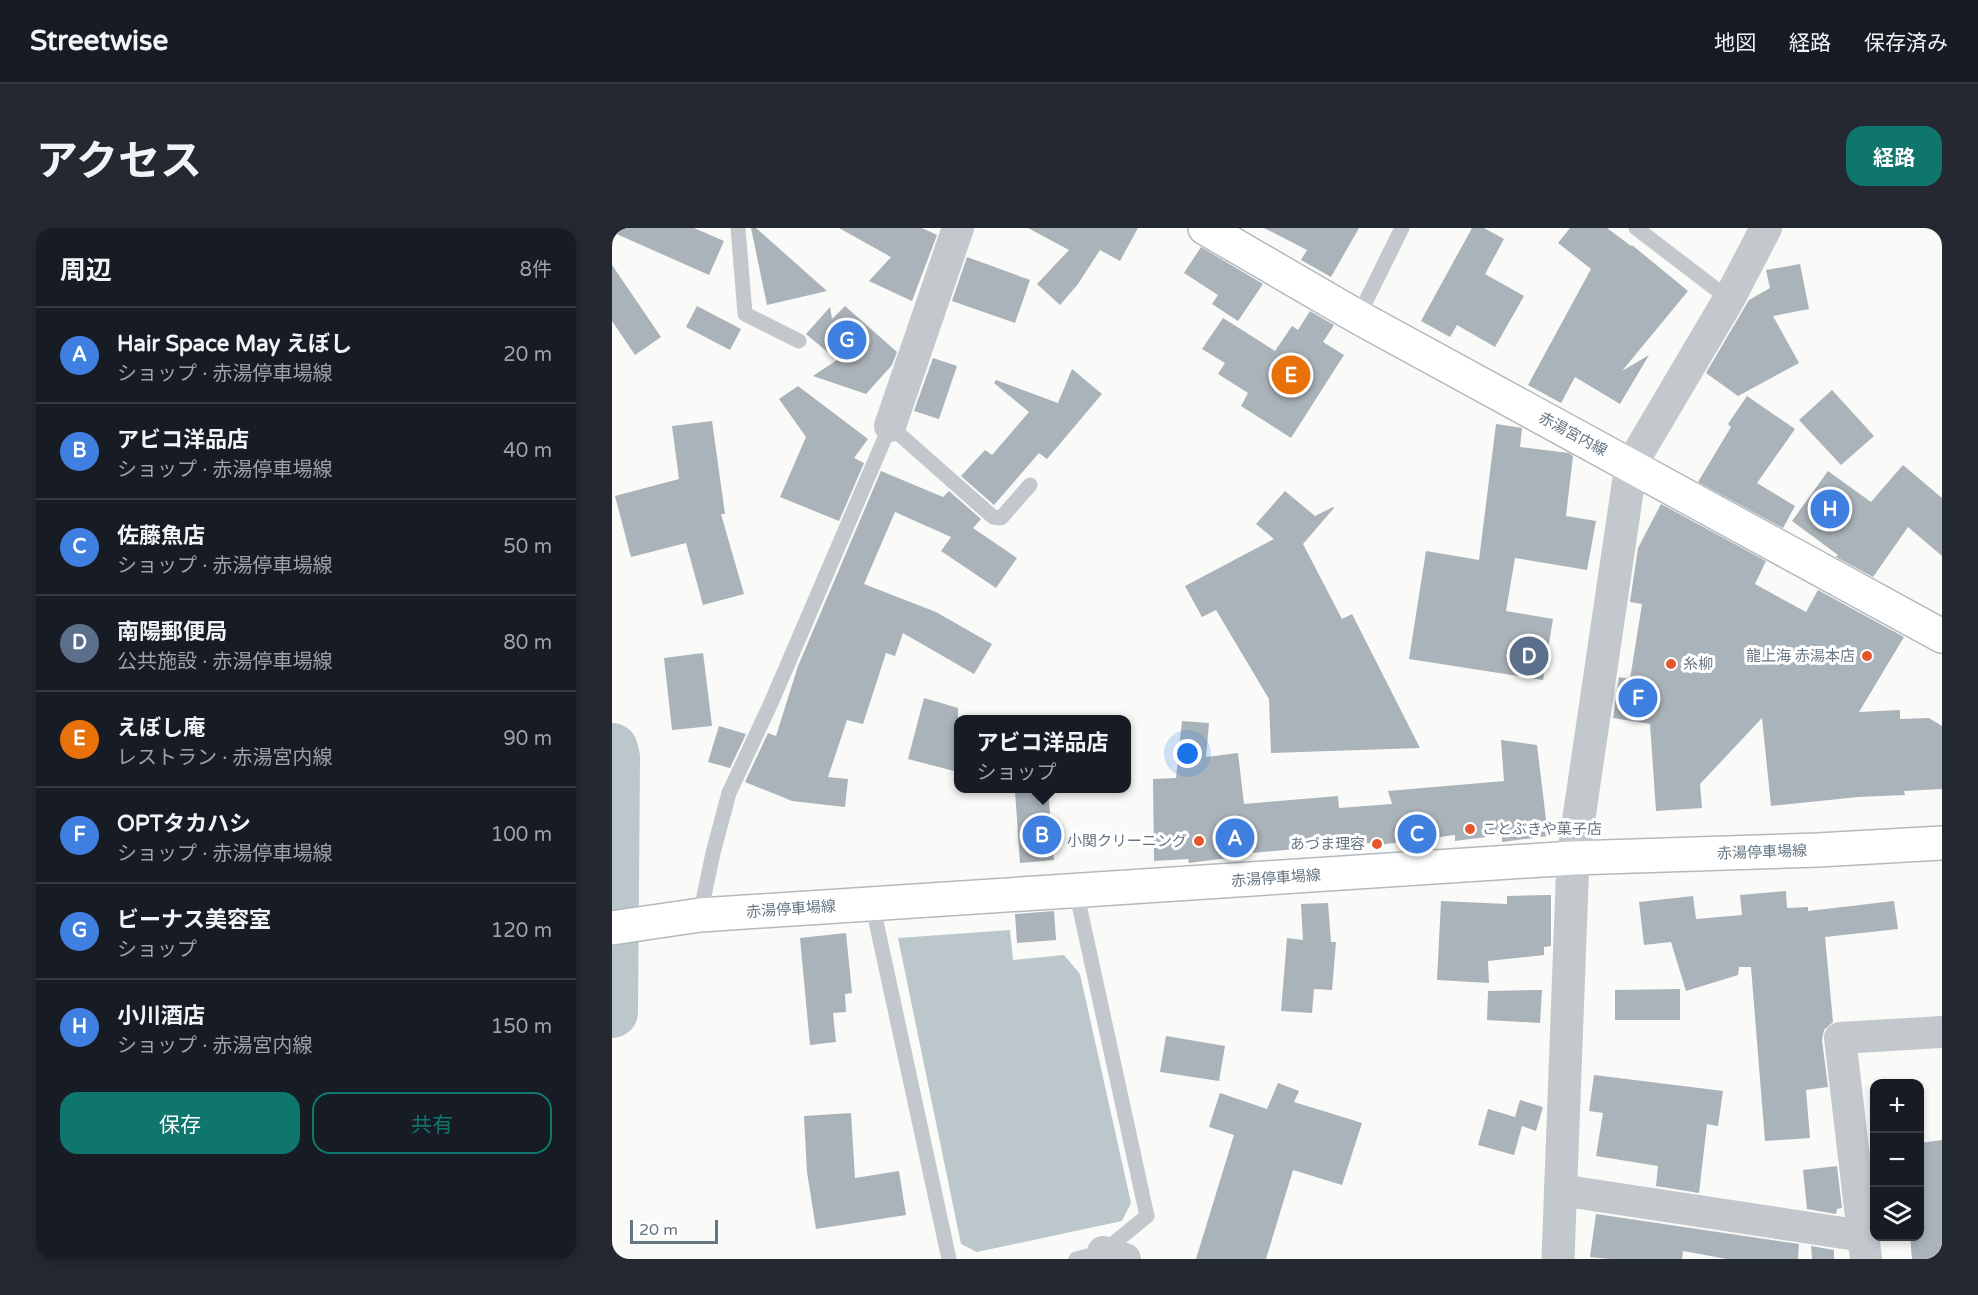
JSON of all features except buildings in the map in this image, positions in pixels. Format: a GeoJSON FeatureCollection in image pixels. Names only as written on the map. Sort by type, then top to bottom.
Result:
{"type":"FeatureCollection","features":[{"type":"Feature","properties":{"kind":"main road","name":"赤湯宮内線"},"geometry":{"type":"LineString","coordinates":[[1210,229],[1358,317],[1942,636]]}},
{"type":"Feature","properties":{"kind":"main road","name":"赤湯停車場線"},"geometry":{"type":"LineString","coordinates":[[612,927],[700,915],[1573,858],[1818,850],[1942,843]]}},
{"type":"Feature","properties":{"kind":"street"},"geometry":{"type":"LineString","coordinates":[[890,426],[958,228]]}},
{"type":"Feature","properties":{"kind":"street"},"geometry":{"type":"LineString","coordinates":[[1558,1259],[1573,858],[1631,465],[1729,298],[1766,228]]}},
{"type":"Feature","properties":{"kind":"street"},"geometry":{"type":"LineString","coordinates":[[1560,1190],[1865,1248],[1840,1038],[1942,1032]]}},
{"type":"Feature","properties":{"kind":"lane"},"geometry":{"type":"LineString","coordinates":[[738,228],[746,314],[799,341]]}},
{"type":"Feature","properties":{"kind":"lane"},"geometry":{"type":"LineString","coordinates":[[1358,317],[1402,228]]}},
{"type":"Feature","properties":{"kind":"lane"},"geometry":{"type":"LineString","coordinates":[[1636,228],[1729,298]]}},
{"type":"Feature","properties":{"kind":"lane"},"geometry":{"type":"LineString","coordinates":[[700,915],[729,793],[771,703],[890,426],[993,518],[1001,518],[1030,485]]}},
{"type":"Feature","properties":{"kind":"lane"},"geometry":{"type":"LineString","coordinates":[[1076,891],[1147,1216],[1101,1257]]}},
{"type":"Feature","properties":{"kind":"lane"},"geometry":{"type":"LineString","coordinates":[[872,903],[949,1259]]}},
{"type":"Feature","properties":{"kind":"shaded area"},"geometry":{"type":"Polygon","coordinates":[[[1010,930],[1013,960],[1064,955],[1080,974],[1131,1203],[1122,1221],[977,1252],[961,1244],[898,938],[1010,930]]]}},
{"type":"Feature","properties":{"kind":"waterway"},"geometry":{"type":"LineString","coordinates":[[612,749],[614,757],[612,1012]]}},
{"type":"Feature","properties":{"kind":"place","name":"ビーナス美容室"},"geometry":{"type":"Point","coordinates":[847,340]}},
{"type":"Feature","properties":{"kind":"place","name":"えぼし庵"},"geometry":{"type":"Point","coordinates":[1291,375]}},
{"type":"Feature","properties":{"kind":"place","name":"小川酒店"},"geometry":{"type":"Point","coordinates":[1830,509]}},
{"type":"Feature","properties":{"kind":"place","name":"南陽郵便局"},"geometry":{"type":"Point","coordinates":[1529,656]}},
{"type":"Feature","properties":{"kind":"place","name":"龍上海 赤湯本店"},"geometry":{"type":"Point","coordinates":[1867,656]}},
{"type":"Feature","properties":{"kind":"place","name":"糸柳"},"geometry":{"type":"Point","coordinates":[1671,664]}},
{"type":"Feature","properties":{"kind":"place","name":"OPTタカハシ"},"geometry":{"type":"Point","coordinates":[1638,698]}},
{"type":"Feature","properties":{"kind":"place","name":"ことぶきや菓子店"},"geometry":{"type":"Point","coordinates":[1470,829]}},
{"type":"Feature","properties":{"kind":"place","name":"佐藤魚店"},"geometry":{"type":"Point","coordinates":[1417,834]}},
{"type":"Feature","properties":{"kind":"place","name":"アビコ洋品店"},"geometry":{"type":"Point","coordinates":[1042,835]}},
{"type":"Feature","properties":{"kind":"place","name":"Hair Space May えぼし"},"geometry":{"type":"Point","coordinates":[1235,838]}},
{"type":"Feature","properties":{"kind":"place","name":"小関クリーニング"},"geometry":{"type":"Point","coordinates":[1199,841]}},
{"type":"Feature","properties":{"kind":"place","name":"あづま理容"},"geometry":{"type":"Point","coordinates":[1377,844]}}]}
